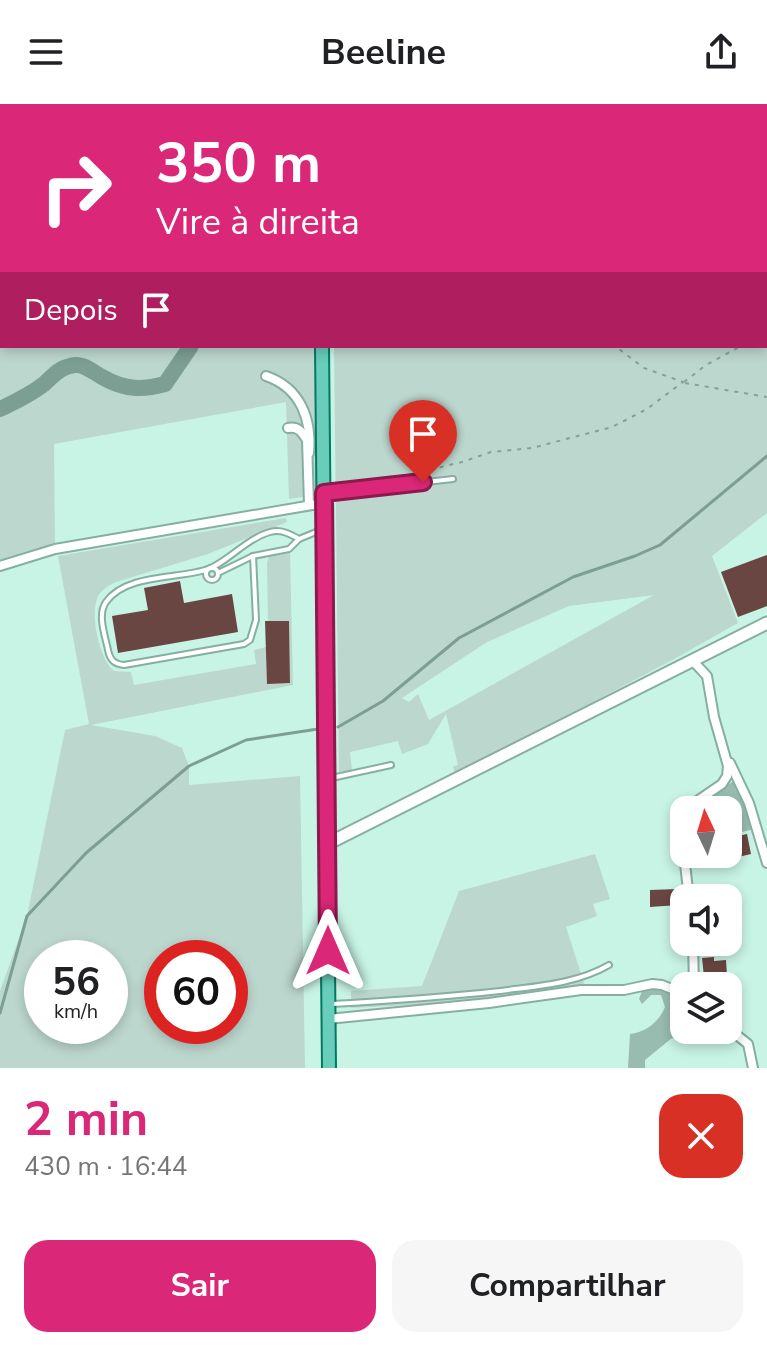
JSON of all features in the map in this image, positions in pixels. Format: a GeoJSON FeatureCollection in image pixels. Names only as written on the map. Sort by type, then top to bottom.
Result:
{"type":"FeatureCollection","features":[{"type":"Feature","properties":{"kind":"main road"},"geometry":{"type":"LineString","coordinates":[[322,348],[329,1068]]}},
{"type":"Feature","properties":{"kind":"street"},"geometry":{"type":"LineString","coordinates":[[266,376],[287,387],[302,405],[309,429],[309,505]]}},
{"type":"Feature","properties":{"kind":"street"},"geometry":{"type":"LineString","coordinates":[[288,428],[302,431],[309,453]]}},
{"type":"Feature","properties":{"kind":"street"},"geometry":{"type":"LineString","coordinates":[[0,566],[55,549],[309,505],[324,498]]}},
{"type":"Feature","properties":{"kind":"street"},"geometry":{"type":"LineString","coordinates":[[327,844],[767,623]]}},
{"type":"Feature","properties":{"kind":"street"},"geometry":{"type":"LineString","coordinates":[[692,660],[707,676],[714,717],[725,753],[749,803],[767,863]]}},
{"type":"Feature","properties":{"kind":"street"},"geometry":{"type":"LineString","coordinates":[[704,796],[722,784],[727,776],[725,753]]}},
{"type":"Feature","properties":{"kind":"street"},"geometry":{"type":"LineString","coordinates":[[328,1019],[489,1003],[581,990],[624,990],[652,984],[670,988]]}},
{"type":"Feature","properties":{"kind":"street"},"geometry":{"type":"LineString","coordinates":[[742,1039],[748,1044],[753,1068]]}},
{"type":"Feature","properties":{"kind":"lane"},"geometry":{"type":"LineString","coordinates":[[324,498],[374,488],[453,479]]}},
{"type":"Feature","properties":{"kind":"lane"},"geometry":{"type":"LineString","coordinates":[[299,539],[288,533],[272,531],[234,551],[206,574],[209,579],[215,580],[218,573],[253,556],[289,549],[299,539],[324,528]]}},
{"type":"Feature","properties":{"kind":"lane"},"geometry":{"type":"LineString","coordinates":[[218,573],[215,569],[209,569],[119,589],[105,603],[101,616],[112,661],[124,665],[244,644],[250,640],[256,620],[253,556]]}},
{"type":"Feature","properties":{"kind":"lane"},"geometry":{"type":"LineString","coordinates":[[327,780],[391,765]]}},
{"type":"Feature","properties":{"kind":"lane"},"geometry":{"type":"LineString","coordinates":[[328,1004],[435,999],[529,987],[589,977],[609,965]]}},
{"type":"Feature","properties":{"kind":"path"},"geometry":{"type":"LineString","coordinates":[[618,348],[644,368],[683,382],[767,397]]}},
{"type":"Feature","properties":{"kind":"path"},"geometry":{"type":"LineString","coordinates":[[374,488],[392,478],[491,452],[532,448],[612,427],[638,414],[706,365],[737,348]]}},
{"type":"Feature","properties":{"kind":"shaded area"},"geometry":{"type":"Polygon","coordinates":[[[0,348],[314,348],[317,495],[289,499],[286,402],[54,444],[55,549],[0,566],[0,348]]]}},
{"type":"Feature","properties":{"kind":"shaded area"},"geometry":{"type":"Polygon","coordinates":[[[334,348],[767,348],[767,513],[712,556],[738,623],[455,775],[453,766],[458,765],[446,714],[428,744],[402,754],[398,741],[350,752],[352,770],[339,772],[334,348]],[[654,595],[569,606],[487,642],[402,698],[409,702],[418,694],[429,720],[654,595]]]}},
{"type":"Feature","properties":{"kind":"shaded area"},"geometry":{"type":"Polygon","coordinates":[[[286,518],[287,522],[208,554],[113,584],[98,596],[95,616],[104,658],[114,671],[131,672],[134,685],[256,664],[254,650],[266,647],[267,683],[290,683],[289,621],[268,621],[267,563],[269,557],[290,553],[293,685],[91,725],[155,736],[182,748],[189,766],[189,785],[300,776],[305,1068],[0,1068],[0,991],[27,916],[65,730],[89,724],[58,556],[286,518]]]}},
{"type":"Feature","properties":{"kind":"shaded area"},"geometry":{"type":"Polygon","coordinates":[[[732,782],[736,783],[741,796],[711,796],[732,782]]]}},
{"type":"Feature","properties":{"kind":"shaded area"},"geometry":{"type":"Polygon","coordinates":[[[742,798],[754,829],[742,832],[742,798]]]}},
{"type":"Feature","properties":{"kind":"shaded area"},"geometry":{"type":"Polygon","coordinates":[[[595,854],[610,899],[593,904],[597,916],[566,927],[585,986],[447,1003],[351,1008],[351,991],[422,986],[459,891],[595,854]]]}},
{"type":"Feature","properties":{"kind":"shaded area"},"geometry":{"type":"Polygon","coordinates":[[[652,984],[670,990],[670,1040],[645,1060],[645,1068],[628,1068],[630,1034],[651,1025],[665,1007],[661,995],[651,995],[642,1004],[639,999],[644,986],[652,984]]]}},
{"type":"Feature","properties":{"kind":"building"},"geometry":{"type":"Polygon","coordinates":[[[767,555],[767,606],[738,617],[721,572],[767,555]]]}},
{"type":"Feature","properties":{"kind":"building"},"geometry":{"type":"Polygon","coordinates":[[[180,581],[184,603],[232,594],[238,632],[118,653],[112,616],[148,610],[144,588],[180,581]]]}},
{"type":"Feature","properties":{"kind":"building"},"geometry":{"type":"Polygon","coordinates":[[[265,621],[289,621],[290,683],[267,684],[265,621]]]}},
{"type":"Feature","properties":{"kind":"building"},"geometry":{"type":"Polygon","coordinates":[[[747,834],[751,854],[742,856],[742,835],[747,834]]]}},
{"type":"Feature","properties":{"kind":"building"},"geometry":{"type":"Polygon","coordinates":[[[670,889],[670,906],[650,907],[650,890],[670,889]]]}},
{"type":"Feature","properties":{"kind":"building"},"geometry":{"type":"Polygon","coordinates":[[[702,958],[726,960],[727,972],[703,972],[702,958]]]}},
{"type":"Feature","properties":{"kind":"waterway"},"geometry":{"type":"LineString","coordinates":[[0,409],[33,392],[62,369],[75,365],[84,366],[127,387],[165,384],[190,348]]}},
{"type":"Feature","properties":{"kind":"waterway"},"geometry":{"type":"LineString","coordinates":[[338,727],[383,701],[459,638],[573,577],[660,545],[767,456]]}},
{"type":"Feature","properties":{"kind":"waterway"},"geometry":{"type":"LineString","coordinates":[[0,1013],[27,916],[86,853],[189,766],[246,740],[318,729]]}},
{"type":"Feature","properties":{"kind":"route"},"geometry":{"type":"LineString","coordinates":[[328,951],[324,493],[423,482]]}}]}
